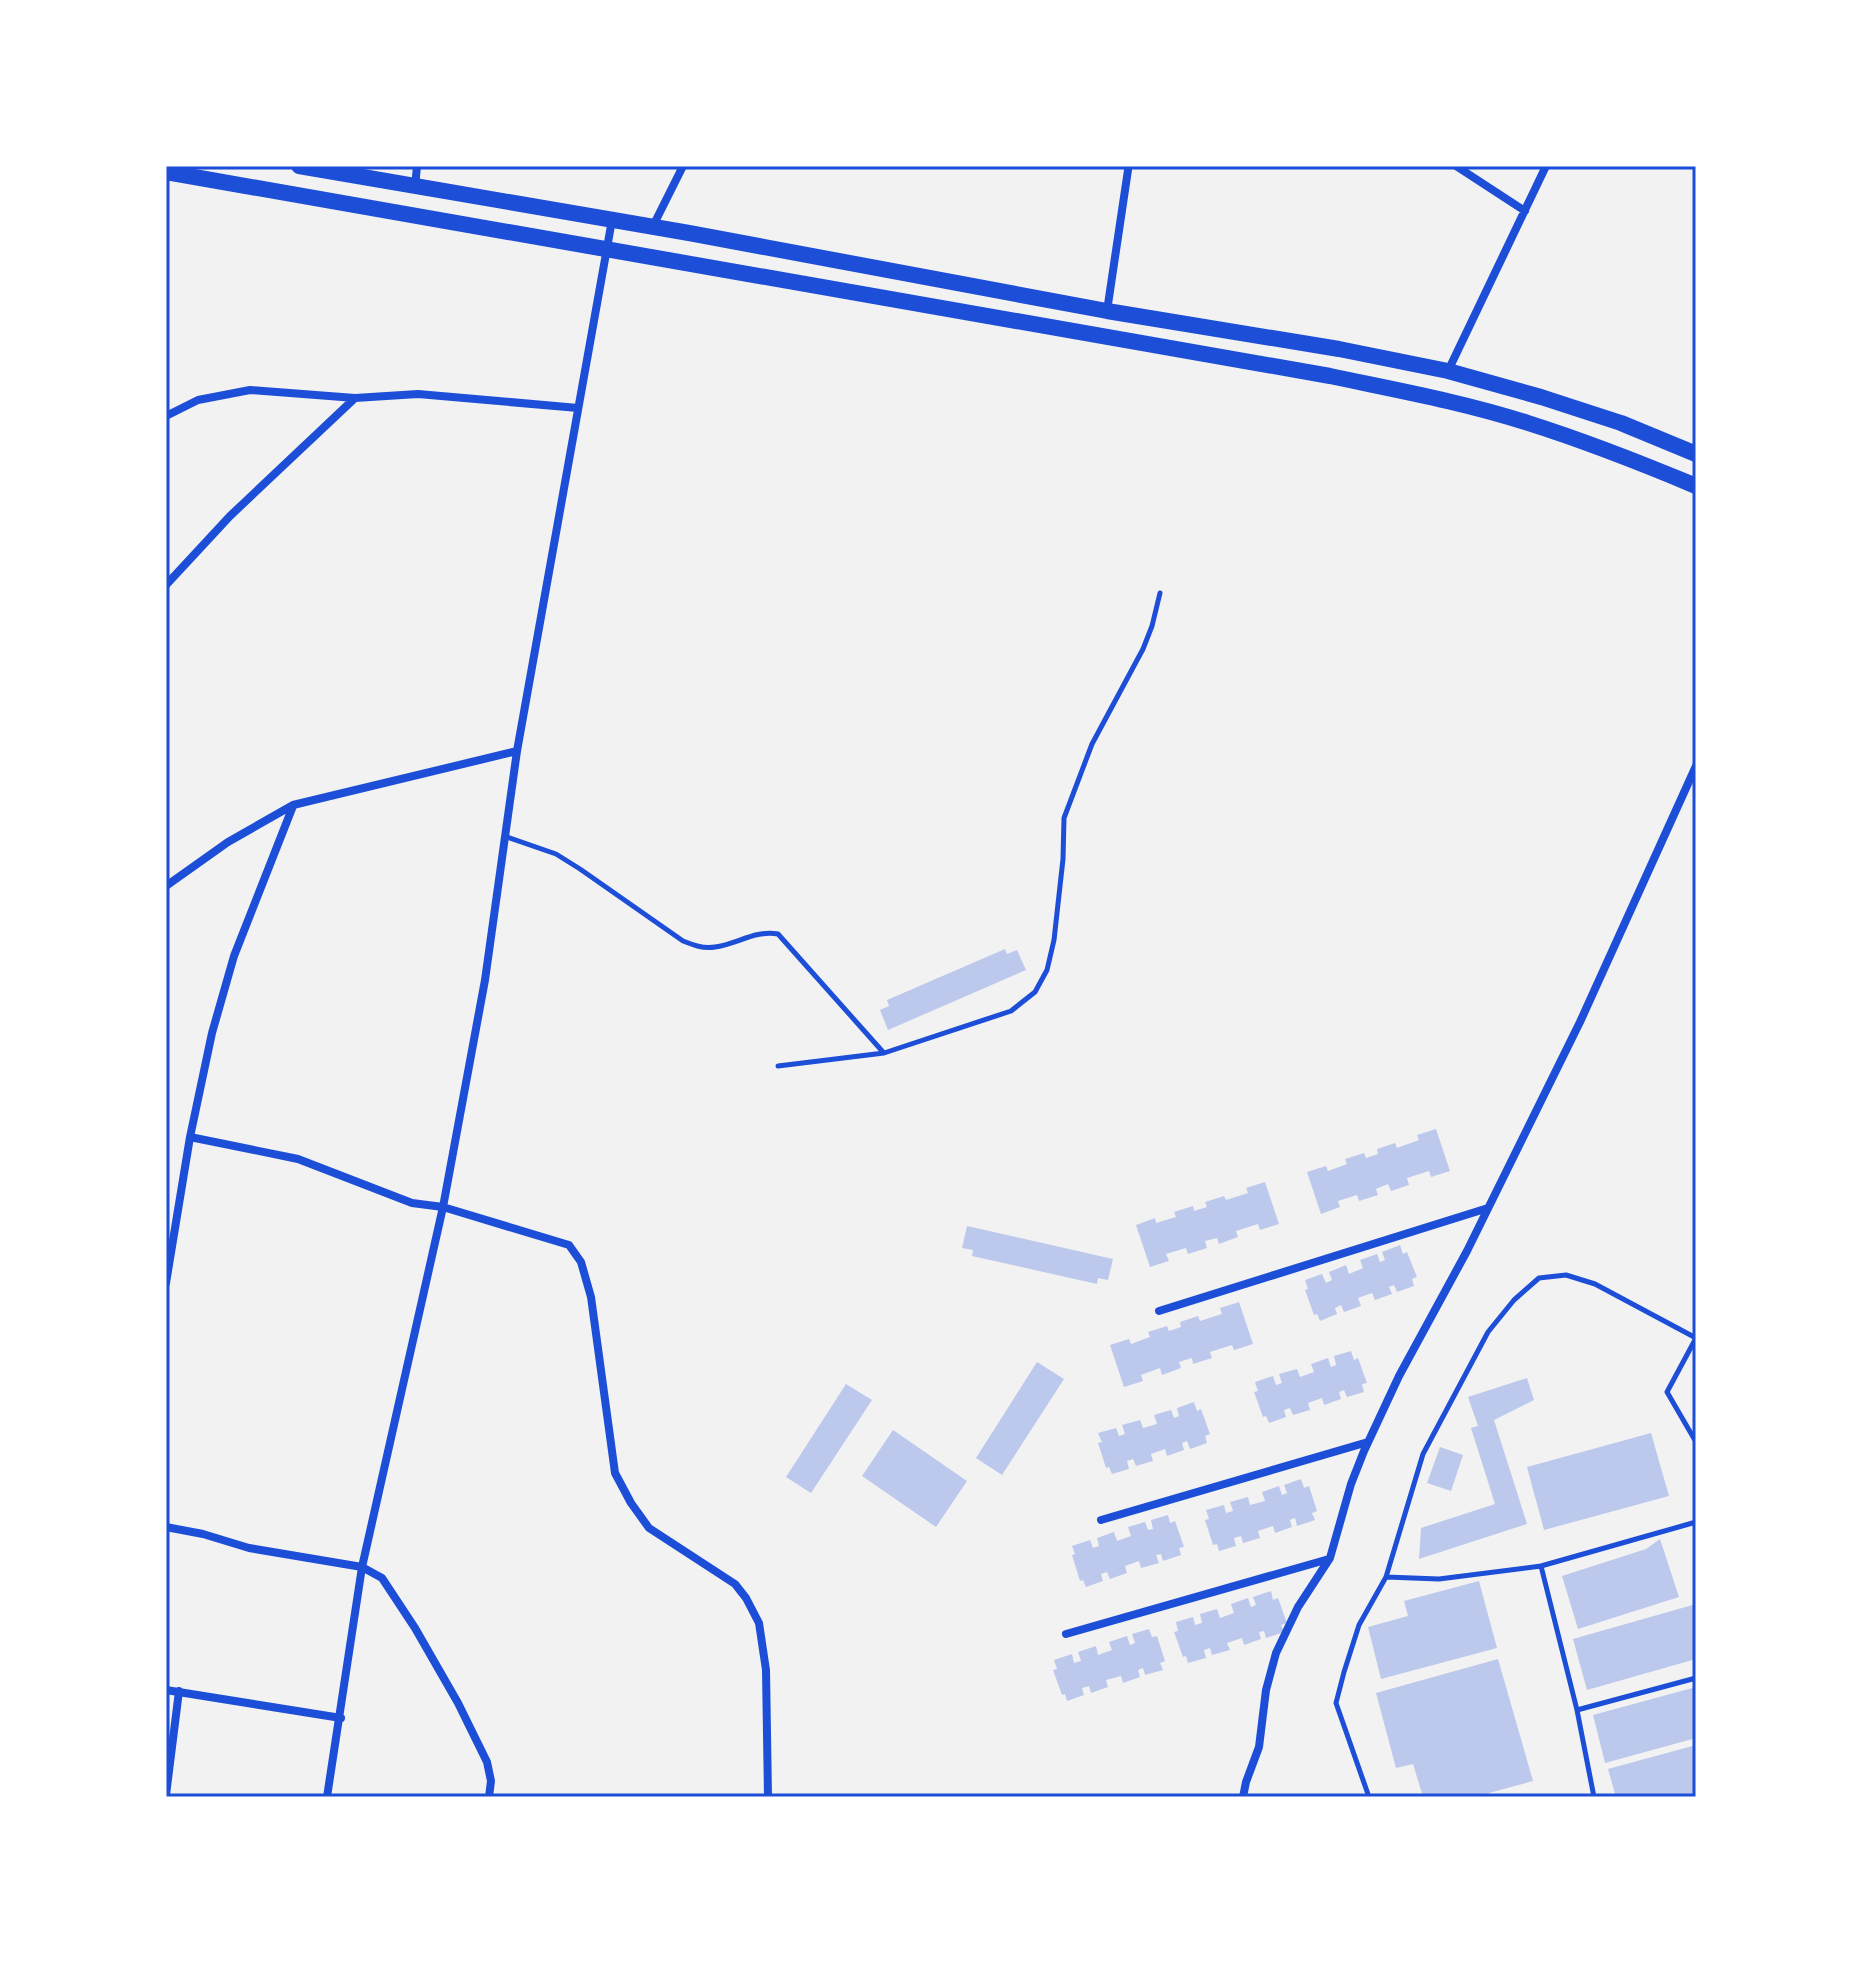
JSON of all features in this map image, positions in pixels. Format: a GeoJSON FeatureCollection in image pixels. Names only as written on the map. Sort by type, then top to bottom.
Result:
{"type":"FeatureCollection","features":[{"type":"Feature","properties":{"kind":"main road"},"geometry":{"type":"LineString","coordinates":[[299,166],[653,226],[1448,371],[1621,423],[1696,454]]}},
{"type":"Feature","properties":{"kind":"main road"},"geometry":{"type":"LineString","coordinates":[[166,172],[1330,376],[1436,398],[1525,422],[1696,486]]}},
{"type":"Feature","properties":{"kind":"street"},"geometry":{"type":"LineString","coordinates":[[415,187],[417,166]]}},
{"type":"Feature","properties":{"kind":"street"},"geometry":{"type":"LineString","coordinates":[[653,226],[683,166]]}},
{"type":"Feature","properties":{"kind":"street"},"geometry":{"type":"LineString","coordinates":[[1456,166],[1525,211]]}},
{"type":"Feature","properties":{"kind":"street"},"geometry":{"type":"LineString","coordinates":[[1448,371],[1546,166]]}},
{"type":"Feature","properties":{"kind":"street"},"geometry":{"type":"LineString","coordinates":[[1107,311],[1128,170]]}},
{"type":"Feature","properties":{"kind":"street"},"geometry":{"type":"LineString","coordinates":[[327,1797],[362,1567],[443,1207],[485,980],[517,751],[612,219]]}},
{"type":"Feature","properties":{"kind":"street"},"geometry":{"type":"LineString","coordinates":[[166,416],[198,400],[250,390],[355,398],[418,394],[578,408]]}},
{"type":"Feature","properties":{"kind":"street"},"geometry":{"type":"LineString","coordinates":[[166,585],[230,516],[355,398]]}},
{"type":"Feature","properties":{"kind":"street"},"geometry":{"type":"LineString","coordinates":[[166,886],[228,842],[293,805],[517,751]]}},
{"type":"Feature","properties":{"kind":"street"},"geometry":{"type":"LineString","coordinates":[[1243,1797],[1259,1747],[1266,1690],[1276,1653],[1298,1607],[1330,1558],[1351,1484],[1368,1442],[1580,1022],[1696,766]]}},
{"type":"Feature","properties":{"kind":"street"},"geometry":{"type":"LineString","coordinates":[[166,1283],[190,1137],[212,1033],[234,956],[293,805]]}},
{"type":"Feature","properties":{"kind":"street"},"geometry":{"type":"LineString","coordinates":[[190,1137],[298,1159],[396,1198],[443,1207],[569,1245],[575,1250],[591,1297],[615,1473],[649,1528],[735,1584],[759,1623],[766,1670],[768,1797]]}},
{"type":"Feature","properties":{"kind":"street"},"geometry":{"type":"LineString","coordinates":[[1159,1311],[1488,1208]]}},
{"type":"Feature","properties":{"kind":"street"},"geometry":{"type":"LineString","coordinates":[[1101,1520],[1368,1442]]}},
{"type":"Feature","properties":{"kind":"street"},"geometry":{"type":"LineString","coordinates":[[166,1527],[249,1548],[362,1567],[382,1578],[458,1703],[487,1762],[491,1781],[489,1797]]}},
{"type":"Feature","properties":{"kind":"street"},"geometry":{"type":"LineString","coordinates":[[1066,1634],[1330,1558]]}},
{"type":"Feature","properties":{"kind":"street"},"geometry":{"type":"LineString","coordinates":[[166,1690],[341,1718]]}},
{"type":"Feature","properties":{"kind":"street"},"geometry":{"type":"LineString","coordinates":[[166,1795],[179,1691]]}},
{"type":"Feature","properties":{"kind":"lane"},"geometry":{"type":"LineString","coordinates":[[778,1066],[884,1053],[1011,1011],[1035,992],[1047,970],[1054,940],[1064,818],[1092,744],[1143,649],[1160,593]]}},
{"type":"Feature","properties":{"kind":"lane"},"geometry":{"type":"LineString","coordinates":[[507,837],[568,861],[691,944],[714,948],[765,932],[778,934],[884,1053]]}},
{"type":"Feature","properties":{"kind":"lane"},"geometry":{"type":"LineString","coordinates":[[1369,1797],[1336,1703],[1359,1625],[1386,1577],[1423,1454],[1488,1332],[1514,1300],[1539,1278],[1566,1275],[1595,1284],[1696,1338],[1667,1392],[1696,1442]]}},
{"type":"Feature","properties":{"kind":"lane"},"geometry":{"type":"LineString","coordinates":[[1386,1577],[1439,1579],[1541,1566],[1696,1522]]}},
{"type":"Feature","properties":{"kind":"lane"},"geometry":{"type":"LineString","coordinates":[[1541,1566],[1577,1710],[1594,1797]]}},
{"type":"Feature","properties":{"kind":"lane"},"geometry":{"type":"LineString","coordinates":[[1577,1710],[1696,1678]]}},
{"type":"Feature","properties":{"kind":"building"},"geometry":{"type":"Polygon","coordinates":[[[1005,949],[1007,954],[1017,950],[1026,970],[888,1030],[880,1010],[889,1006],[887,1000],[1005,949]]]}},
{"type":"Feature","properties":{"kind":"building"},"geometry":{"type":"Polygon","coordinates":[[[1436,1129],[1450,1171],[1431,1177],[1429,1171],[1407,1178],[1409,1185],[1391,1191],[1388,1184],[1376,1189],[1378,1195],[1359,1201],[1357,1195],[1338,1201],[1340,1207],[1321,1214],[1307,1172],[1326,1166],[1328,1171],[1347,1164],[1345,1159],[1364,1153],[1366,1158],[1378,1154],[1377,1149],[1395,1143],[1397,1148],[1419,1140],[1417,1135],[1436,1129]]]}},
{"type":"Feature","properties":{"kind":"building"},"geometry":{"type":"Polygon","coordinates":[[[1265,1182],[1279,1224],[1260,1230],[1258,1224],[1236,1231],[1238,1237],[1219,1244],[1217,1238],[1205,1241],[1207,1248],[1188,1254],[1186,1248],[1166,1254],[1169,1261],[1150,1267],[1136,1225],[1155,1218],[1156,1223],[1176,1217],[1174,1212],[1193,1206],[1194,1211],[1207,1207],[1205,1202],[1248,1193],[1246,1188],[1265,1182]]]}},
{"type":"Feature","properties":{"kind":"building"},"geometry":{"type":"Polygon","coordinates":[[[967,1226],[1113,1259],[1108,1280],[1098,1278],[1097,1284],[972,1256],[973,1250],[962,1248],[967,1226]]]}},
{"type":"Feature","properties":{"kind":"building"},"geometry":{"type":"Polygon","coordinates":[[[1400,1245],[1403,1254],[1407,1252],[1417,1277],[1412,1279],[1414,1286],[1397,1292],[1394,1285],[1389,1287],[1392,1294],[1375,1300],[1372,1293],[1358,1298],[1361,1306],[1344,1312],[1341,1305],[1335,1308],[1337,1314],[1320,1321],[1317,1314],[1314,1315],[1305,1290],[1308,1289],[1305,1280],[1322,1274],[1326,1283],[1332,1280],[1329,1272],[1346,1265],[1349,1274],[1363,1268],[1360,1260],[1377,1254],[1380,1262],[1385,1260],[1382,1252],[1400,1245]]]}},
{"type":"Feature","properties":{"kind":"building"},"geometry":{"type":"Polygon","coordinates":[[[1239,1302],[1253,1344],[1234,1350],[1232,1345],[1210,1352],[1212,1358],[1193,1364],[1192,1358],[1179,1362],[1181,1368],[1162,1375],[1160,1368],[1141,1375],[1143,1381],[1124,1387],[1110,1345],[1129,1339],[1131,1344],[1150,1337],[1148,1332],[1167,1326],[1169,1331],[1181,1327],[1180,1322],[1198,1316],[1200,1321],[1222,1314],[1220,1308],[1239,1302]]]}},
{"type":"Feature","properties":{"kind":"building"},"geometry":{"type":"Polygon","coordinates":[[[1351,1351],[1354,1360],[1358,1358],[1367,1383],[1362,1384],[1364,1392],[1347,1397],[1344,1390],[1339,1392],[1341,1399],[1324,1405],[1322,1398],[1308,1403],[1310,1410],[1293,1415],[1290,1408],[1284,1410],[1286,1417],[1269,1423],[1266,1416],[1263,1417],[1254,1392],[1258,1391],[1255,1382],[1273,1376],[1276,1385],[1282,1383],[1279,1374],[1297,1369],[1300,1377],[1314,1372],[1311,1364],[1328,1358],[1331,1367],[1336,1365],[1334,1356],[1351,1351]]]}},
{"type":"Feature","properties":{"kind":"building"},"geometry":{"type":"Polygon","coordinates":[[[1037,1362],[1064,1379],[1002,1475],[976,1458],[1037,1362]]]}},
{"type":"Feature","properties":{"kind":"building"},"geometry":{"type":"Polygon","coordinates":[[[1527,1378],[1534,1400],[1494,1420],[1527,1524],[1419,1559],[1421,1528],[1495,1504],[1471,1428],[1478,1426],[1468,1397],[1527,1378]]]}},
{"type":"Feature","properties":{"kind":"building"},"geometry":{"type":"Polygon","coordinates":[[[846,1384],[872,1400],[811,1493],[786,1477],[846,1384]]]}},
{"type":"Feature","properties":{"kind":"building"},"geometry":{"type":"Polygon","coordinates":[[[1194,1402],[1197,1411],[1201,1409],[1210,1434],[1205,1436],[1207,1443],[1190,1449],[1187,1441],[1182,1443],[1184,1450],[1167,1456],[1165,1449],[1151,1454],[1153,1461],[1136,1466],[1133,1459],[1127,1461],[1129,1469],[1112,1474],[1109,1467],[1106,1468],[1098,1433],[1116,1428],[1119,1436],[1125,1434],[1122,1425],[1140,1420],[1143,1428],[1157,1424],[1154,1415],[1171,1410],[1174,1418],[1179,1416],[1177,1408],[1194,1402]]]}},
{"type":"Feature","properties":{"kind":"building"},"geometry":{"type":"Polygon","coordinates":[[[893,1430],[967,1481],[936,1527],[862,1476],[893,1430]]]}},
{"type":"Feature","properties":{"kind":"building"},"geometry":{"type":"Polygon","coordinates":[[[1651,1433],[1669,1496],[1544,1530],[1527,1467],[1651,1433]]]}},
{"type":"Feature","properties":{"kind":"building"},"geometry":{"type":"Polygon","coordinates":[[[1440,1447],[1463,1455],[1451,1491],[1427,1483],[1440,1447]]]}},
{"type":"Feature","properties":{"kind":"building"},"geometry":{"type":"Polygon","coordinates":[[[1301,1479],[1304,1488],[1309,1486],[1317,1511],[1312,1513],[1315,1520],[1297,1526],[1295,1518],[1290,1520],[1292,1527],[1275,1533],[1273,1526],[1258,1531],[1260,1538],[1243,1543],[1241,1536],[1234,1538],[1236,1546],[1219,1551],[1217,1544],[1213,1545],[1205,1520],[1209,1519],[1206,1510],[1224,1505],[1226,1513],[1233,1511],[1230,1502],[1248,1497],[1250,1505],[1265,1501],[1262,1492],[1279,1486],[1282,1495],[1287,1493],[1284,1485],[1301,1479]]]}},
{"type":"Feature","properties":{"kind":"building"},"geometry":{"type":"Polygon","coordinates":[[[1168,1515],[1170,1523],[1175,1521],[1184,1547],[1179,1548],[1181,1555],[1163,1561],[1161,1554],[1156,1555],[1159,1563],[1141,1568],[1139,1561],[1125,1566],[1127,1573],[1110,1579],[1107,1572],[1101,1574],[1103,1581],[1086,1587],[1083,1580],[1080,1581],[1072,1546],[1090,1540],[1093,1548],[1099,1546],[1097,1538],[1114,1532],[1117,1541],[1131,1536],[1128,1527],[1145,1522],[1148,1530],[1153,1529],[1151,1520],[1168,1515]]]}},
{"type":"Feature","properties":{"kind":"building"},"geometry":{"type":"Polygon","coordinates":[[[1660,1539],[1679,1597],[1578,1629],[1562,1576],[1646,1549],[1660,1539]]]}},
{"type":"Feature","properties":{"kind":"building"},"geometry":{"type":"Polygon","coordinates":[[[1479,1581],[1497,1648],[1381,1679],[1368,1627],[1408,1616],[1404,1601],[1479,1581]]]}},
{"type":"Feature","properties":{"kind":"building"},"geometry":{"type":"Polygon","coordinates":[[[1271,1591],[1273,1600],[1278,1598],[1287,1623],[1281,1625],[1284,1632],[1266,1638],[1264,1631],[1259,1632],[1261,1639],[1244,1645],[1242,1638],[1227,1643],[1230,1650],[1212,1655],[1210,1648],[1204,1650],[1206,1658],[1188,1663],[1186,1656],[1183,1657],[1174,1632],[1178,1631],[1176,1622],[1193,1617],[1195,1625],[1202,1623],[1200,1614],[1217,1609],[1220,1618],[1234,1613],[1231,1604],[1248,1598],[1251,1607],[1256,1605],[1253,1597],[1271,1591]]]}},
{"type":"Feature","properties":{"kind":"building"},"geometry":{"type":"Polygon","coordinates":[[[1696,1604],[1696,1659],[1587,1690],[1573,1639],[1696,1604]]]}},
{"type":"Feature","properties":{"kind":"building"},"geometry":{"type":"Polygon","coordinates":[[[1149,1629],[1152,1637],[1157,1636],[1165,1661],[1160,1663],[1163,1670],[1145,1675],[1143,1668],[1138,1670],[1140,1677],[1123,1683],[1121,1676],[1106,1680],[1108,1687],[1091,1693],[1089,1686],[1082,1688],[1084,1695],[1067,1701],[1065,1694],[1062,1695],[1053,1670],[1057,1669],[1054,1660],[1072,1654],[1074,1663],[1081,1661],[1078,1652],[1096,1646],[1098,1655],[1112,1650],[1109,1642],[1127,1636],[1130,1645],[1135,1643],[1132,1634],[1149,1629]]]}},
{"type":"Feature","properties":{"kind":"building"},"geometry":{"type":"Polygon","coordinates":[[[1498,1659],[1533,1781],[1474,1797],[1423,1797],[1413,1764],[1396,1768],[1376,1693],[1498,1659]]]}},
{"type":"Feature","properties":{"kind":"building"},"geometry":{"type":"Polygon","coordinates":[[[1696,1687],[1696,1738],[1605,1763],[1593,1715],[1696,1687]]]}},
{"type":"Feature","properties":{"kind":"building"},"geometry":{"type":"Polygon","coordinates":[[[1696,1745],[1696,1797],[1616,1797],[1608,1769],[1696,1745]]]}}]}
